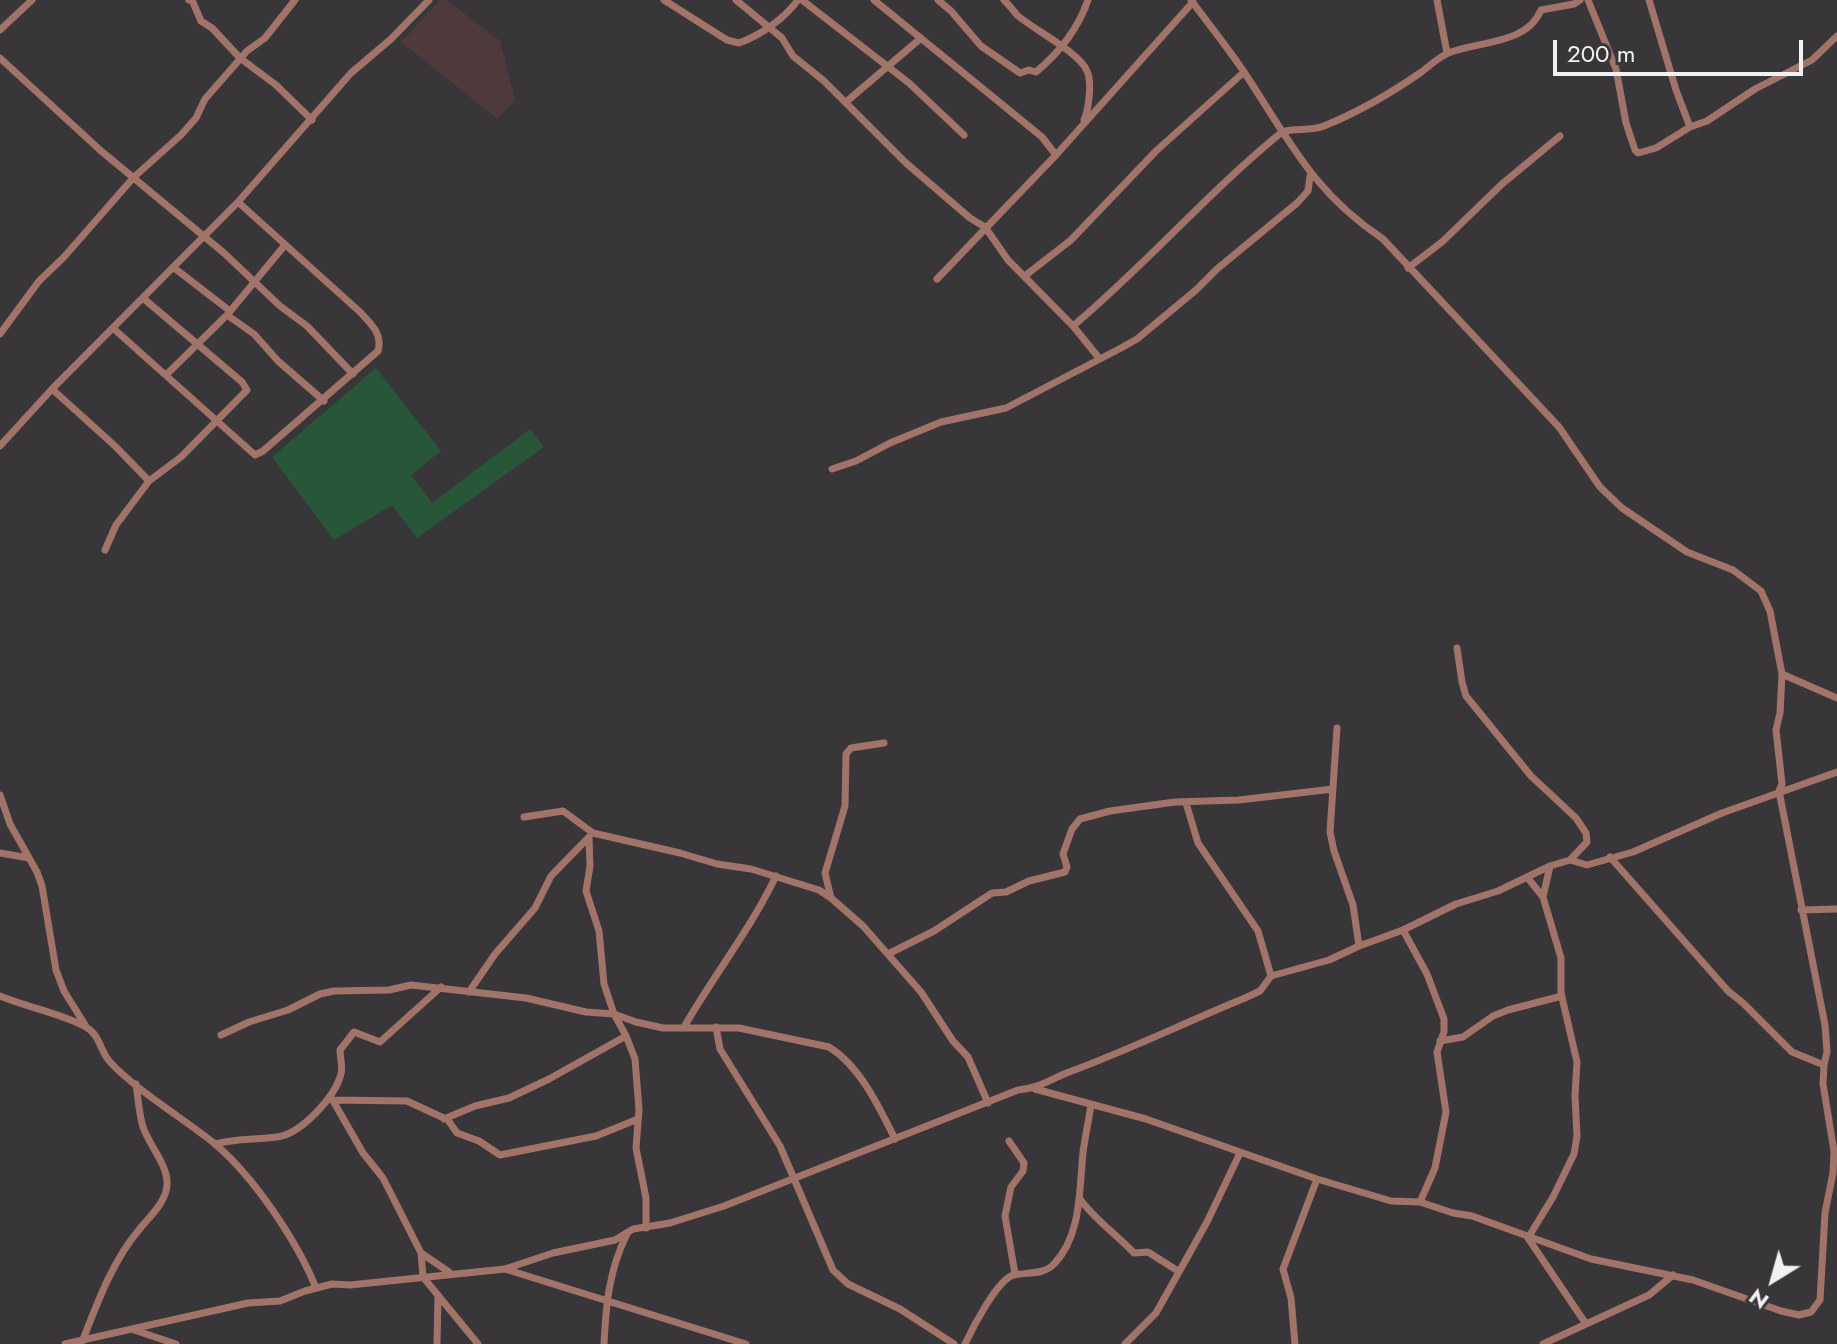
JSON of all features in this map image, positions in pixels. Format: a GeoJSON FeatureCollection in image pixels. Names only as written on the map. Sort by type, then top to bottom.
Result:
{"type":"FeatureCollection","features":[{"type":"Feature","properties":{"kind":"street"},"geometry":{"type":"LineString","coordinates":[[0,30],[32,0]]}},
{"type":"Feature","properties":{"kind":"street"},"geometry":{"type":"LineString","coordinates":[[189,0],[192,0],[201,21],[312,120]]}},
{"type":"Feature","properties":{"kind":"street"},"geometry":{"type":"LineString","coordinates":[[0,334],[39,281],[134,177],[189,126],[205,99],[240,58],[265,38],[295,0]]}},
{"type":"Feature","properties":{"kind":"street"},"geometry":{"type":"LineString","coordinates":[[0,446],[52,389],[238,202],[351,73],[391,39],[429,0]]}},
{"type":"Feature","properties":{"kind":"street"},"geometry":{"type":"LineString","coordinates":[[664,0],[727,40],[739,43],[771,27],[800,0],[889,67],[964,135]]}},
{"type":"Feature","properties":{"kind":"street"},"geometry":{"type":"LineString","coordinates":[[736,0],[771,27],[793,56],[846,102],[906,163],[970,218],[985,227],[1008,260],[1026,275],[1099,358]]}},
{"type":"Feature","properties":{"kind":"street"},"geometry":{"type":"LineString","coordinates":[[874,0],[1042,137],[1056,155]]}},
{"type":"Feature","properties":{"kind":"street"},"geometry":{"type":"LineString","coordinates":[[938,0],[981,46],[1020,73],[1029,70],[1036,72],[1062,48],[1088,0]]}},
{"type":"Feature","properties":{"kind":"street"},"geometry":{"type":"LineString","coordinates":[[1004,0],[1018,15],[1073,55],[1089,74],[1087,88],[1090,100],[1082,126]]}},
{"type":"Feature","properties":{"kind":"street"},"geometry":{"type":"LineString","coordinates":[[1437,0],[1447,53]]}},
{"type":"Feature","properties":{"kind":"street"},"geometry":{"type":"LineString","coordinates":[[1073,326],[1136,272],[1192,213],[1282,132],[1291,128],[1313,130],[1337,120],[1404,84],[1447,53],[1512,36],[1531,27],[1541,10],[1580,0]]}},
{"type":"Feature","properties":{"kind":"street"},"geometry":{"type":"LineString","coordinates":[[1588,0],[1616,69],[1626,123],[1635,150],[1645,153],[1812,60],[1837,36]]}},
{"type":"Feature","properties":{"kind":"street"},"geometry":{"type":"LineString","coordinates":[[1649,0],[1690,127]]}},
{"type":"Feature","properties":{"kind":"street"},"geometry":{"type":"LineString","coordinates":[[65,1344],[84,1343],[248,1303],[280,1301],[316,1288],[505,1269],[553,1253],[615,1240],[633,1229],[711,1211],[1018,1090],[1035,1089],[1190,1134],[1317,1179],[1391,1201],[1420,1202],[1504,1226],[1528,1238],[1591,1259],[1673,1275],[1799,1315],[1811,1312],[1820,1300],[1825,1213],[1834,1151],[1824,1094],[1825,1025],[1779,791],[1782,784],[1776,730],[1782,674],[1770,611],[1761,591],[1733,570],[1687,552],[1622,508],[1600,487],[1559,427],[1383,239],[1354,220],[1310,174],[1244,72],[1192,1],[1056,155],[937,279]]}},
{"type":"Feature","properties":{"kind":"street"},"geometry":{"type":"LineString","coordinates":[[846,102],[921,38]]}},
{"type":"Feature","properties":{"kind":"street"},"geometry":{"type":"LineString","coordinates":[[0,58],[100,150],[307,326],[353,374]]}},
{"type":"Feature","properties":{"kind":"street"},"geometry":{"type":"LineString","coordinates":[[1026,275],[1071,240],[1156,151],[1244,72]]}},
{"type":"Feature","properties":{"kind":"street"},"geometry":{"type":"LineString","coordinates":[[1408,268],[1442,242],[1502,184],[1560,136]]}},
{"type":"Feature","properties":{"kind":"street"},"geometry":{"type":"LineString","coordinates":[[832,469],[941,422],[1006,408],[1137,339],[1297,203],[1310,185],[1310,174]]}},
{"type":"Feature","properties":{"kind":"street"},"geometry":{"type":"LineString","coordinates":[[114,329],[255,455],[324,401],[378,351],[380,343],[375,329],[238,202]]}},
{"type":"Feature","properties":{"kind":"street"},"geometry":{"type":"LineString","coordinates":[[166,375],[229,313],[285,245]]}},
{"type":"Feature","properties":{"kind":"street"},"geometry":{"type":"LineString","coordinates":[[173,267],[254,334],[278,361],[324,401]]}},
{"type":"Feature","properties":{"kind":"street"},"geometry":{"type":"LineString","coordinates":[[105,550],[116,525],[149,481],[181,457],[247,390],[242,382],[143,298]]}},
{"type":"Feature","properties":{"kind":"street"},"geometry":{"type":"LineString","coordinates":[[52,389],[149,481]]}},
{"type":"Feature","properties":{"kind":"street"},"geometry":{"type":"LineString","coordinates":[[1035,1089],[1260,991],[1271,976],[1329,960],[1403,930],[1456,904],[1480,898],[1570,860],[1587,842],[1586,833],[1576,818],[1531,776],[1466,696],[1457,648]]}},
{"type":"Feature","properties":{"kind":"street"},"geometry":{"type":"LineString","coordinates":[[1782,674],[1837,698]]}},
{"type":"Feature","properties":{"kind":"street"},"geometry":{"type":"LineString","coordinates":[[1337,728],[1330,832],[1353,905],[1359,946]]}},
{"type":"Feature","properties":{"kind":"street"},"geometry":{"type":"LineString","coordinates":[[831,898],[825,873],[845,806],[846,754],[851,748],[884,743]]}},
{"type":"Feature","properties":{"kind":"street"},"geometry":{"type":"LineString","coordinates":[[1570,860],[1587,865],[1633,852],[1665,836],[1779,791],[1837,772]]}},
{"type":"Feature","properties":{"kind":"street"},"geometry":{"type":"LineString","coordinates":[[888,954],[934,931],[992,893],[1006,892],[1029,881],[1065,872],[1067,867],[1063,854],[1072,829],[1080,819],[1110,811],[1333,789]]}},
{"type":"Feature","properties":{"kind":"street"},"geometry":{"type":"LineString","coordinates":[[0,795],[10,824],[42,886],[56,970],[64,991],[87,1028],[98,1039],[110,1062],[215,1144],[247,1175],[306,1264],[316,1288]]}},
{"type":"Feature","properties":{"kind":"street"},"geometry":{"type":"LineString","coordinates":[[1186,803],[1198,843],[1258,931],[1271,976]]}},
{"type":"Feature","properties":{"kind":"street"},"geometry":{"type":"LineString","coordinates":[[524,817],[563,811],[591,835],[776,876],[819,890],[855,918],[921,992],[953,1041],[968,1057],[988,1103]]}},
{"type":"Feature","properties":{"kind":"street"},"geometry":{"type":"LineString","coordinates":[[469,992],[495,954],[535,908],[551,876],[591,835]]}},
{"type":"Feature","properties":{"kind":"street"},"geometry":{"type":"LineString","coordinates":[[591,835],[587,895],[599,931],[604,984],[635,1059],[636,1148],[646,1198],[646,1228]]}},
{"type":"Feature","properties":{"kind":"street"},"geometry":{"type":"LineString","coordinates":[[0,853],[29,858]]}},
{"type":"Feature","properties":{"kind":"street"},"geometry":{"type":"LineString","coordinates":[[1610,857],[1728,991],[1792,1052],[1824,1065]]}},
{"type":"Feature","properties":{"kind":"street"},"geometry":{"type":"LineString","coordinates":[[1543,897],[1550,866]]}},
{"type":"Feature","properties":{"kind":"street"},"geometry":{"type":"LineString","coordinates":[[684,1027],[750,926],[776,876]]}},
{"type":"Feature","properties":{"kind":"street"},"geometry":{"type":"LineString","coordinates":[[1527,877],[1543,897],[1561,958],[1562,996],[1577,1062],[1577,1136],[1574,1154],[1562,1182],[1528,1238]]}},
{"type":"Feature","properties":{"kind":"street"},"geometry":{"type":"LineString","coordinates":[[1801,910],[1837,909]]}},
{"type":"Feature","properties":{"kind":"street"},"geometry":{"type":"LineString","coordinates":[[1403,930],[1437,995],[1444,1019],[1444,1032],[1437,1052],[1446,1112],[1435,1168],[1420,1202]]}},
{"type":"Feature","properties":{"kind":"street"},"geometry":{"type":"LineString","coordinates":[[221,1035],[334,991],[376,991],[411,985],[526,998],[586,1012],[614,1014],[663,1028],[716,1027],[790,1037],[829,1047],[852,1066],[895,1139]]}},
{"type":"Feature","properties":{"kind":"street"},"geometry":{"type":"LineString","coordinates":[[215,1144],[248,1137],[278,1137],[303,1126],[330,1098],[341,1077],[340,1050],[354,1032],[380,1042],[441,987]]}},
{"type":"Feature","properties":{"kind":"street"},"geometry":{"type":"LineString","coordinates":[[0,996],[87,1028]]}},
{"type":"Feature","properties":{"kind":"street"},"geometry":{"type":"LineString","coordinates":[[1440,1041],[1463,1037],[1493,1016],[1508,1010],[1562,996]]}},
{"type":"Feature","properties":{"kind":"street"},"geometry":{"type":"LineString","coordinates":[[716,1027],[720,1049],[780,1146],[828,1260],[838,1276],[858,1290],[900,1309],[954,1344]]}},
{"type":"Feature","properties":{"kind":"street"},"geometry":{"type":"LineString","coordinates":[[444,1119],[475,1106],[509,1098],[626,1036]]}},
{"type":"Feature","properties":{"kind":"street"},"geometry":{"type":"LineString","coordinates":[[84,1343],[121,1255],[149,1220],[167,1186],[166,1177],[142,1125],[136,1084]]}},
{"type":"Feature","properties":{"kind":"street"},"geometry":{"type":"LineString","coordinates":[[330,1098],[404,1100],[450,1122],[457,1133],[479,1141],[500,1155],[596,1136],[638,1119]]}},
{"type":"Feature","properties":{"kind":"street"},"geometry":{"type":"LineString","coordinates":[[330,1098],[363,1153],[383,1178],[421,1253],[423,1277],[478,1344]]}},
{"type":"Feature","properties":{"kind":"street"},"geometry":{"type":"LineString","coordinates":[[965,1344],[975,1323],[1004,1281],[1015,1274],[1041,1271],[1053,1266],[1067,1245],[1080,1199],[1091,1104]]}},
{"type":"Feature","properties":{"kind":"street"},"geometry":{"type":"LineString","coordinates":[[1009,1141],[1024,1163],[1023,1171],[1011,1187],[1005,1216],[1015,1274]]}},
{"type":"Feature","properties":{"kind":"street"},"geometry":{"type":"LineString","coordinates":[[1125,1344],[1156,1313],[1207,1222],[1240,1153]]}},
{"type":"Feature","properties":{"kind":"street"},"geometry":{"type":"LineString","coordinates":[[1295,1344],[1291,1298],[1283,1269],[1317,1179]]}},
{"type":"Feature","properties":{"kind":"street"},"geometry":{"type":"LineString","coordinates":[[1080,1199],[1094,1218],[1116,1234],[1134,1253],[1148,1252],[1178,1271]]}},
{"type":"Feature","properties":{"kind":"street"},"geometry":{"type":"LineString","coordinates":[[604,1344],[606,1301],[612,1268],[627,1233]]}},
{"type":"Feature","properties":{"kind":"street"},"geometry":{"type":"LineString","coordinates":[[1528,1238],[1586,1324]]}},
{"type":"Feature","properties":{"kind":"street"},"geometry":{"type":"LineString","coordinates":[[421,1253],[450,1273]]}},
{"type":"Feature","properties":{"kind":"street"},"geometry":{"type":"LineString","coordinates":[[505,1269],[746,1344]]}},
{"type":"Feature","properties":{"kind":"street"},"geometry":{"type":"LineString","coordinates":[[1543,1344],[1649,1295],[1673,1275]]}},
{"type":"Feature","properties":{"kind":"street"},"geometry":{"type":"LineString","coordinates":[[437,1344],[438,1295]]}},
{"type":"Feature","properties":{"kind":"street"},"geometry":{"type":"LineString","coordinates":[[128,1330],[176,1344]]}},
{"type":"Feature","properties":{"kind":"shaded area"},"geometry":{"type":"Polygon","coordinates":[[[440,0],[446,0],[500,41],[515,100],[497,119],[401,42],[440,0]]]}},
{"type":"Feature","properties":{"kind":"green space"},"geometry":{"type":"Polygon","coordinates":[[[376,368],[441,451],[411,475],[432,503],[530,429],[544,447],[417,538],[392,505],[334,540],[272,457],[376,368]]]}}]}
